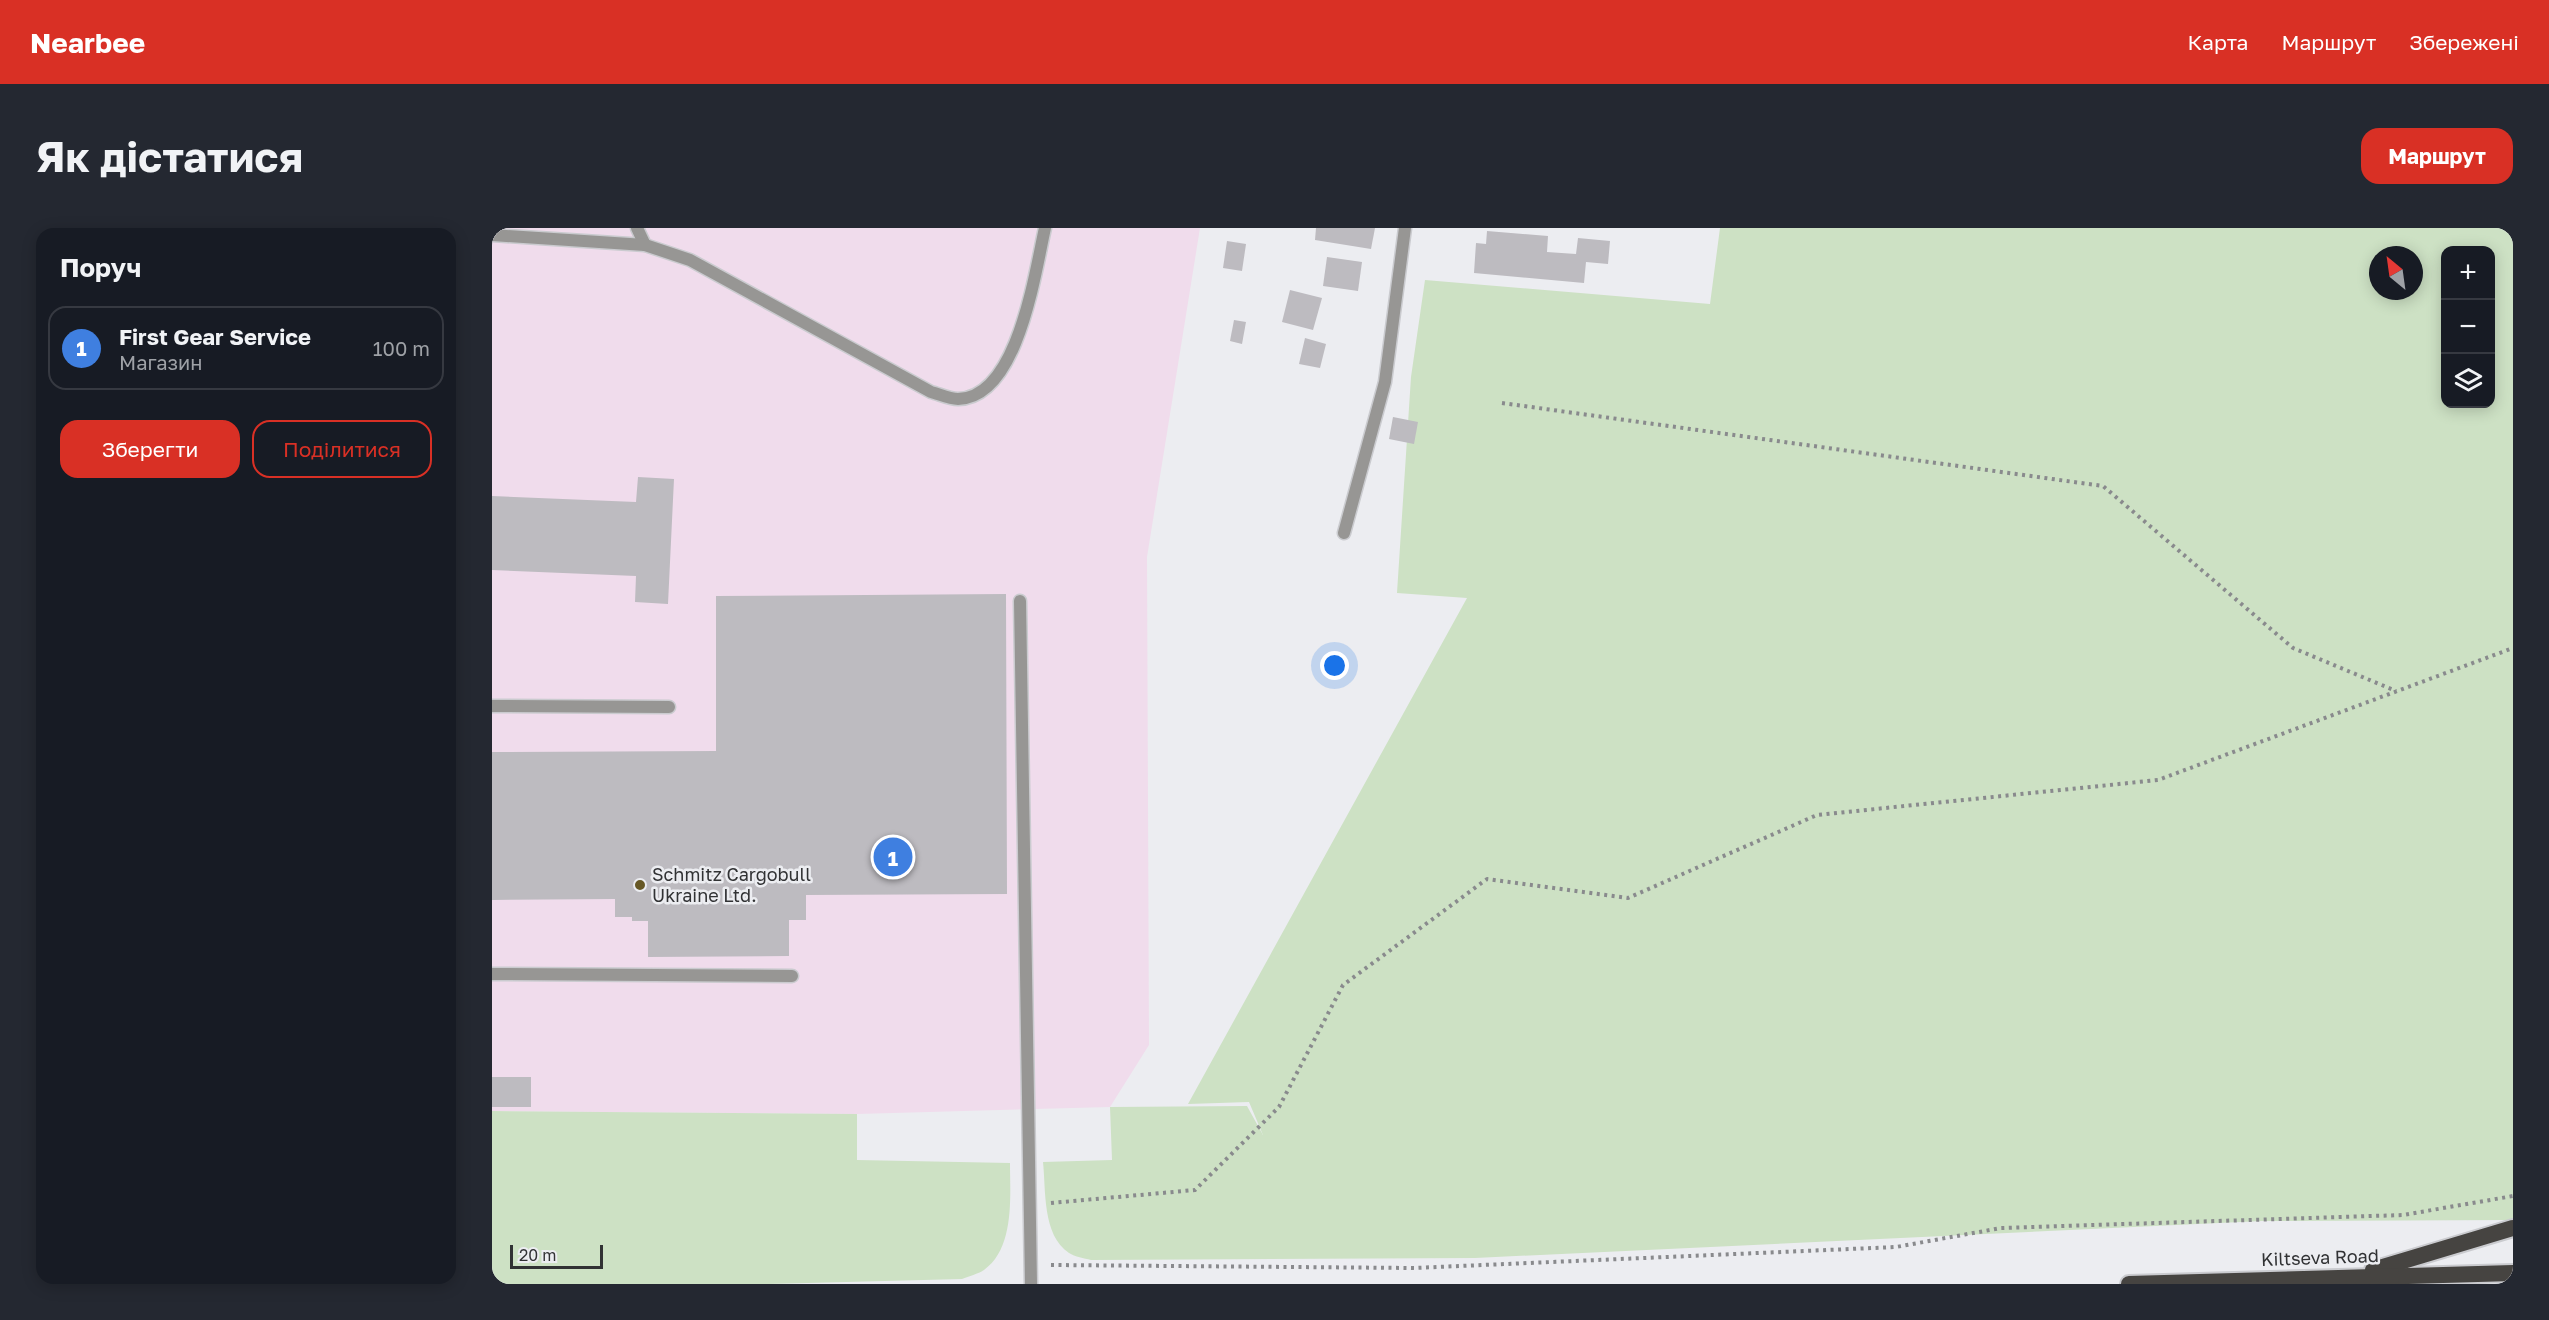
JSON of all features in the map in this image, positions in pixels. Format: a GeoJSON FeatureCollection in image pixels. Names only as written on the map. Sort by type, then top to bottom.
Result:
{"type":"FeatureCollection","features":[{"type":"Feature","properties":{"kind":"highway"},"geometry":{"type":"LineString","coordinates":[[2352,1277],[2513,1228]]}},
{"type":"Feature","properties":{"kind":"highway","name":"Kiltseva Road"},"geometry":{"type":"LineString","coordinates":[[2129,1284],[2513,1273]]}},
{"type":"Feature","properties":{"kind":"street"},"geometry":{"type":"LineString","coordinates":[[637,228],[645,246]]}},
{"type":"Feature","properties":{"kind":"street"},"geometry":{"type":"LineString","coordinates":[[492,235],[645,246],[690,260],[931,392],[958,399],[982,391],[1007,363],[1023,326],[1045,228]]}},
{"type":"Feature","properties":{"kind":"street"},"geometry":{"type":"LineString","coordinates":[[1344,533],[1385,382],[1405,228]]}},
{"type":"Feature","properties":{"kind":"street"},"geometry":{"type":"LineString","coordinates":[[1020,601],[1031,1284]]}},
{"type":"Feature","properties":{"kind":"street"},"geometry":{"type":"LineString","coordinates":[[492,706],[669,707]]}},
{"type":"Feature","properties":{"kind":"street"},"geometry":{"type":"LineString","coordinates":[[492,974],[792,976]]}},
{"type":"Feature","properties":{"kind":"path"},"geometry":{"type":"LineString","coordinates":[[1502,403],[2103,486],[2293,648],[2397,691]]}},
{"type":"Feature","properties":{"kind":"path"},"geometry":{"type":"LineString","coordinates":[[1029,1205],[1195,1190],[1279,1107],[1343,986],[1487,879],[1628,898],[1817,815],[2157,780],[2513,648]]}},
{"type":"Feature","properties":{"kind":"path"},"geometry":{"type":"LineString","coordinates":[[1031,1265],[1414,1268],[1896,1247],[2001,1228],[2403,1215],[2513,1196]]}},
{"type":"Feature","properties":{"kind":"shaded area"},"geometry":{"type":"Polygon","coordinates":[[[492,228],[1200,228],[1147,557],[1149,1045],[1110,1107],[857,1114],[492,1111],[492,228]]]}},
{"type":"Feature","properties":{"kind":"green space"},"geometry":{"type":"Polygon","coordinates":[[[1720,228],[2513,228],[2513,1220],[2262,1221],[1475,1258],[1091,1260],[1069,1253],[1060,1245],[1050,1224],[1045,1198],[1043,1162],[1112,1160],[1110,1107],[1247,1106],[1263,1135],[1249,1102],[1188,1104],[1467,598],[1397,593],[1411,377],[1425,280],[1710,304],[1720,228]]]}},
{"type":"Feature","properties":{"kind":"green space"},"geometry":{"type":"Polygon","coordinates":[[[492,1111],[857,1114],[857,1160],[1010,1163],[1010,1206],[1006,1235],[1001,1249],[984,1270],[962,1279],[769,1284],[492,1284],[492,1111]]]}},
{"type":"Feature","properties":{"kind":"building"},"geometry":{"type":"Polygon","coordinates":[[[1316,228],[1375,228],[1371,249],[1315,240],[1316,228]]]}},
{"type":"Feature","properties":{"kind":"building"},"geometry":{"type":"Polygon","coordinates":[[[1487,231],[1548,236],[1547,252],[1576,254],[1578,238],[1610,241],[1608,264],[1586,262],[1584,283],[1474,273],[1476,243],[1486,244],[1487,231]]]}},
{"type":"Feature","properties":{"kind":"building"},"geometry":{"type":"Polygon","coordinates":[[[1227,241],[1246,244],[1242,271],[1223,268],[1227,241]]]}},
{"type":"Feature","properties":{"kind":"building"},"geometry":{"type":"Polygon","coordinates":[[[1327,257],[1362,262],[1358,291],[1323,286],[1327,257]]]}},
{"type":"Feature","properties":{"kind":"building"},"geometry":{"type":"Polygon","coordinates":[[[1290,290],[1322,298],[1313,330],[1282,322],[1290,290]]]}},
{"type":"Feature","properties":{"kind":"building"},"geometry":{"type":"Polygon","coordinates":[[[1234,320],[1246,322],[1242,344],[1230,341],[1234,320]]]}},
{"type":"Feature","properties":{"kind":"building"},"geometry":{"type":"Polygon","coordinates":[[[1305,338],[1326,344],[1320,368],[1299,364],[1305,338]]]}},
{"type":"Feature","properties":{"kind":"building"},"geometry":{"type":"Polygon","coordinates":[[[1393,417],[1418,422],[1414,444],[1389,439],[1393,417]]]}},
{"type":"Feature","properties":{"kind":"building"},"geometry":{"type":"Polygon","coordinates":[[[638,477],[674,479],[668,604],[635,602],[636,576],[492,570],[492,496],[636,502],[638,477]]]}},
{"type":"Feature","properties":{"kind":"building"},"geometry":{"type":"Polygon","coordinates":[[[1006,594],[1007,894],[806,895],[806,920],[789,920],[789,956],[648,957],[648,921],[632,921],[632,917],[615,917],[615,899],[492,900],[492,752],[716,751],[716,596],[1006,594]]]}},
{"type":"Feature","properties":{"kind":"building"},"geometry":{"type":"Polygon","coordinates":[[[492,1077],[531,1077],[531,1107],[492,1107],[492,1077]]]}},
{"type":"Feature","properties":{"kind":"place","name":"First Gear Service"},"geometry":{"type":"Point","coordinates":[893,857]}},
{"type":"Feature","properties":{"kind":"place","name":"Schmitz Cargobull Ukraine Ltd."},"geometry":{"type":"Point","coordinates":[640,885]}}]}
